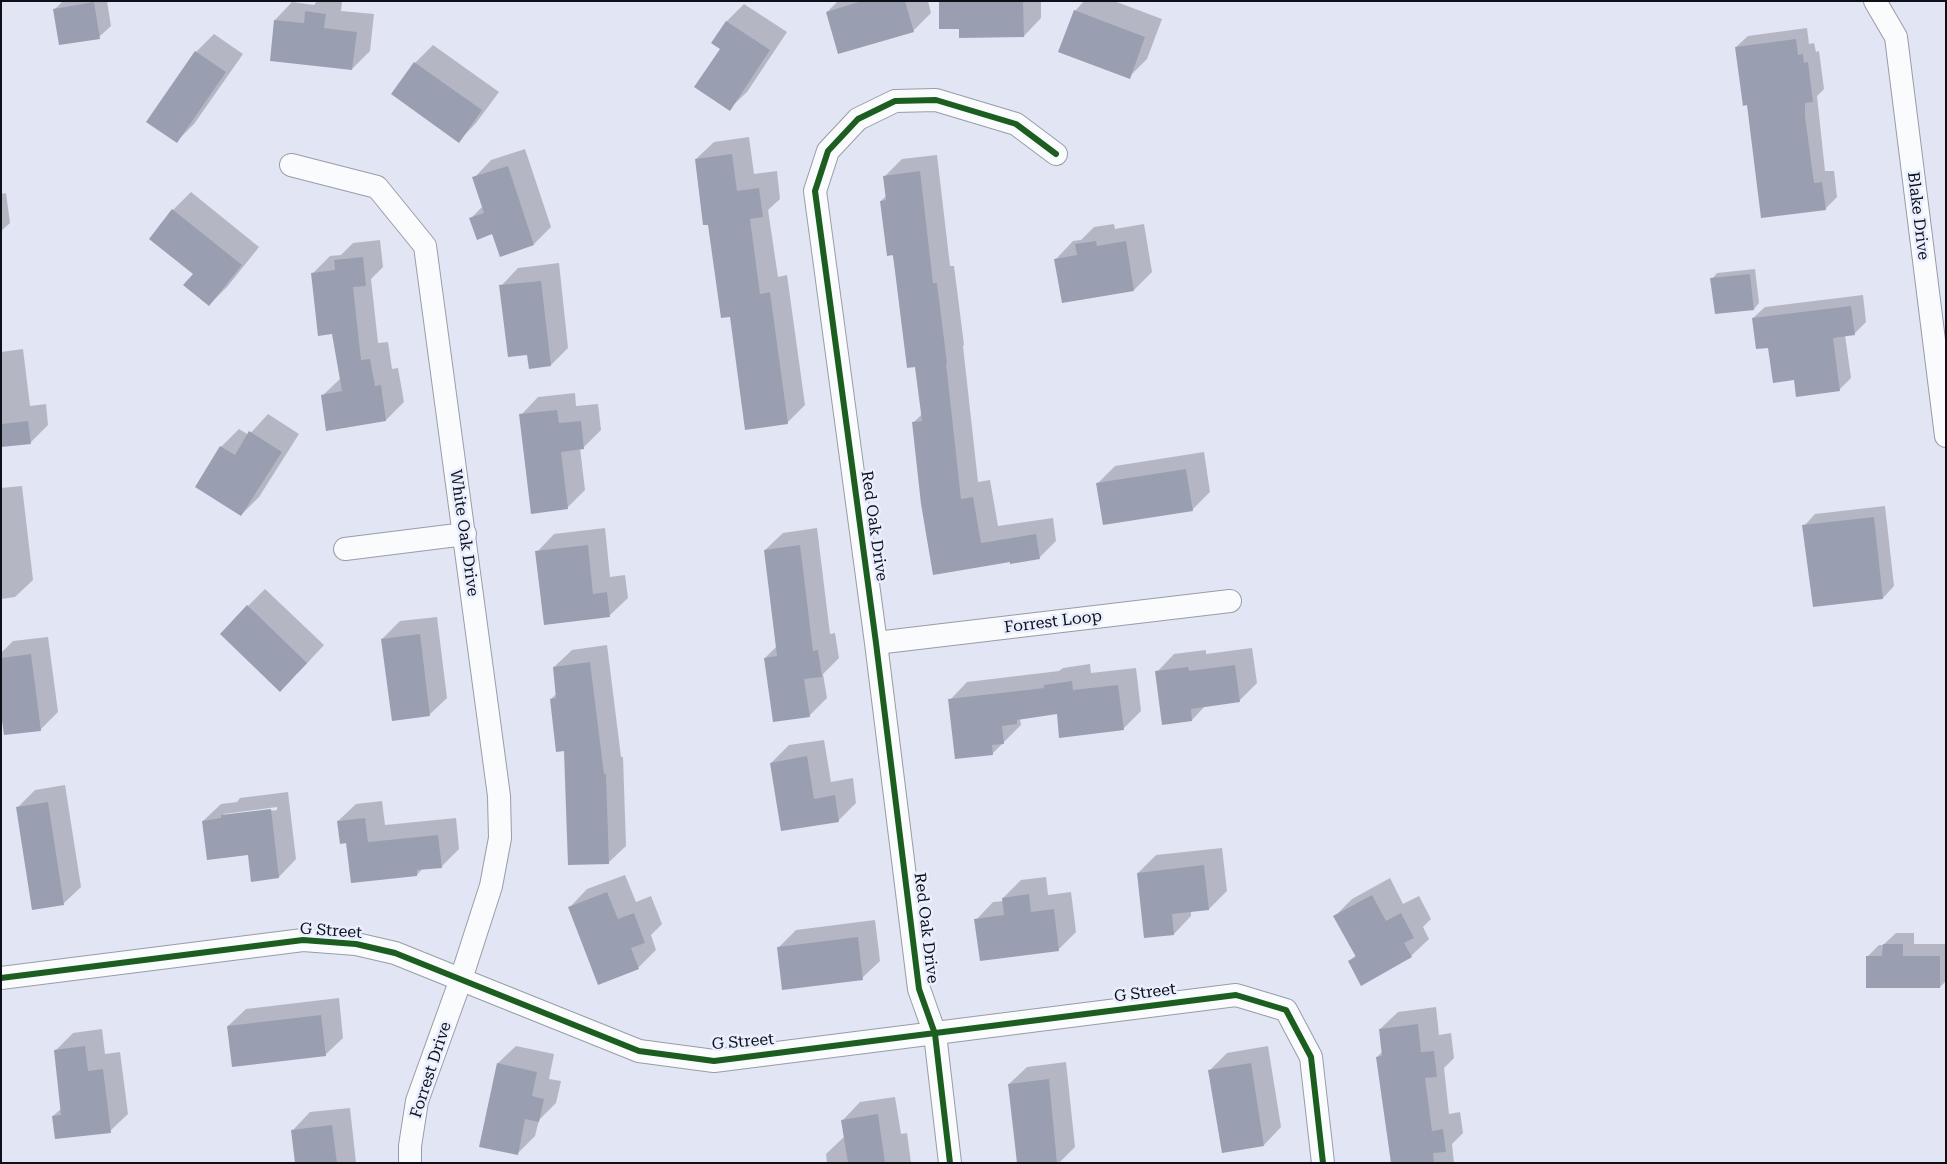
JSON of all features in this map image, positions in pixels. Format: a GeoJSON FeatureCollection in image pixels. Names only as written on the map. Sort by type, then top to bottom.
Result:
{"type":"FeatureCollection","features":[{"type":"Feature","properties":{"kind":"street","name":"Blake Drive"},"geometry":{"type":"LineString","coordinates":[[1875,1],[1896,37],[1946,436]]}},
{"type":"Feature","properties":{"kind":"street","name":"Red Oak Drive"},"geometry":{"type":"LineString","coordinates":[[950,1163],[935,1034],[919,989],[876,644],[815,191],[828,152],[858,119],[895,101],[936,100],[1016,124],[1056,154]]}},
{"type":"Feature","properties":{"kind":"street","name":"White Oak Drive"},"geometry":{"type":"LineString","coordinates":[[291,165],[377,187],[425,246],[499,796],[500,838],[491,886],[461,979]]}},
{"type":"Feature","properties":{"kind":"street"},"geometry":{"type":"LineString","coordinates":[[345,549],[465,534]]}},
{"type":"Feature","properties":{"kind":"street","name":"Forrest Loop"},"geometry":{"type":"LineString","coordinates":[[876,644],[1230,600]]}},
{"type":"Feature","properties":{"kind":"street","name":"G Street"},"geometry":{"type":"LineString","coordinates":[[1,978],[303,940],[356,944],[395,953],[639,1051],[714,1061],[1236,996],[1286,1010],[1311,1057],[1324,1163]]}},
{"type":"Feature","properties":{"kind":"street","name":"Forrest Drive"},"geometry":{"type":"LineString","coordinates":[[410,1163],[410,1146],[417,1101],[461,979]]}},
{"type":"Feature","properties":{"kind":"building"},"geometry":{"type":"Polygon","coordinates":[[[862,1],[905,1],[914,32],[838,54],[826,12],[862,1]]]}},
{"type":"Feature","properties":{"kind":"building"},"geometry":{"type":"Polygon","coordinates":[[[939,1],[1023,1],[1024,37],[959,38],[959,29],[939,29],[939,1]]]}},
{"type":"Feature","properties":{"kind":"building"},"geometry":{"type":"Polygon","coordinates":[[[94,2],[100,39],[59,45],[53,9],[94,2]]]}},
{"type":"Feature","properties":{"kind":"building"},"geometry":{"type":"Polygon","coordinates":[[[1074,10],[1145,37],[1130,79],[1058,52],[1074,10]]]}},
{"type":"Feature","properties":{"kind":"building"},"geometry":{"type":"Polygon","coordinates":[[[305,11],[326,14],[324,28],[357,32],[352,70],[270,61],[274,20],[304,23],[305,11]]]}},
{"type":"Feature","properties":{"kind":"building"},"geometry":{"type":"Polygon","coordinates":[[[726,21],[770,50],[730,111],[694,87],[720,49],[711,43],[726,21]]]}},
{"type":"Feature","properties":{"kind":"building"},"geometry":{"type":"Polygon","coordinates":[[[1796,39],[1798,55],[1803,54],[1804,63],[1808,62],[1813,102],[1805,103],[1805,116],[1814,183],[1822,182],[1826,210],[1761,218],[1747,105],[1743,106],[1735,47],[1796,39]]]}},
{"type":"Feature","properties":{"kind":"building"},"geometry":{"type":"Polygon","coordinates":[[[195,51],[226,72],[177,143],[146,122],[195,51]]]}},
{"type":"Feature","properties":{"kind":"building"},"geometry":{"type":"Polygon","coordinates":[[[414,62],[482,110],[459,143],[391,94],[414,62]]]}},
{"type":"Feature","properties":{"kind":"building"},"geometry":{"type":"Polygon","coordinates":[[[732,154],[737,191],[759,188],[763,217],[750,219],[760,294],[770,292],[788,424],[745,430],[730,317],[721,318],[708,225],[703,225],[695,159],[732,154]]]}},
{"type":"Feature","properties":{"kind":"building"},"geometry":{"type":"Polygon","coordinates":[[[508,166],[534,245],[500,257],[492,234],[477,240],[469,218],[484,213],[472,177],[508,166]]]}},
{"type":"Feature","properties":{"kind":"building"},"geometry":{"type":"Polygon","coordinates":[[[920,171],[933,283],[937,283],[947,363],[961,499],[973,497],[981,543],[1036,534],[1040,559],[933,575],[921,504],[912,422],[922,421],[915,367],[907,368],[893,255],[887,256],[880,201],[886,200],[883,176],[920,171]]]}},
{"type":"Feature","properties":{"kind":"building"},"geometry":{"type":"Polygon","coordinates":[[[172,209],[242,265],[209,306],[183,285],[193,274],[149,239],[172,209]]]}},
{"type":"Feature","properties":{"kind":"building"},"geometry":{"type":"Polygon","coordinates":[[[1096,241],[1097,246],[1126,241],[1134,291],[1062,303],[1054,259],[1077,255],[1075,244],[1096,241]]]}},
{"type":"Feature","properties":{"kind":"building"},"geometry":{"type":"Polygon","coordinates":[[[363,257],[366,286],[353,287],[361,360],[370,359],[375,386],[381,385],[386,421],[326,431],[321,395],[342,391],[332,334],[318,336],[311,273],[335,270],[334,260],[363,257]]]}},
{"type":"Feature","properties":{"kind":"building"},"geometry":{"type":"Polygon","coordinates":[[[1750,274],[1754,310],[1715,314],[1710,278],[1750,274]]]}},
{"type":"Feature","properties":{"kind":"building"},"geometry":{"type":"Polygon","coordinates":[[[541,281],[551,366],[529,369],[527,355],[508,357],[499,285],[541,281]]]}},
{"type":"Feature","properties":{"kind":"building"},"geometry":{"type":"Polygon","coordinates":[[[1851,306],[1855,335],[1833,338],[1840,391],[1796,397],[1794,380],[1773,383],[1768,348],[1756,349],[1752,318],[1851,306]]]}},
{"type":"Feature","properties":{"kind":"building"},"geometry":{"type":"Polygon","coordinates":[[[557,410],[559,423],[581,421],[584,449],[561,452],[568,509],[531,514],[519,414],[557,410]]]}},
{"type":"Feature","properties":{"kind":"building"},"geometry":{"type":"Polygon","coordinates":[[[28,421],[31,444],[1,447],[1,424],[28,421]]]}},
{"type":"Feature","properties":{"kind":"building"},"geometry":{"type":"Polygon","coordinates":[[[249,431],[282,452],[241,516],[195,487],[220,446],[235,455],[249,431]]]}},
{"type":"Feature","properties":{"kind":"building"},"geometry":{"type":"Polygon","coordinates":[[[1186,469],[1193,511],[1103,525],[1096,483],[1186,469]]]}},
{"type":"Feature","properties":{"kind":"building"},"geometry":{"type":"Polygon","coordinates":[[[1874,517],[1883,599],[1813,607],[1802,525],[1874,517]]]}},
{"type":"Feature","properties":{"kind":"building"},"geometry":{"type":"Polygon","coordinates":[[[588,545],[593,594],[607,592],[610,617],[544,625],[535,551],[588,545]]]}},
{"type":"Feature","properties":{"kind":"building"},"geometry":{"type":"Polygon","coordinates":[[[800,545],[813,651],[818,650],[822,677],[804,679],[810,717],[773,722],[764,658],[777,656],[764,550],[800,545]]]}},
{"type":"Feature","properties":{"kind":"building"},"geometry":{"type":"Polygon","coordinates":[[[247,605],[307,663],[280,692],[220,634],[247,605]]]}},
{"type":"Feature","properties":{"kind":"building"},"geometry":{"type":"Polygon","coordinates":[[[420,634],[430,716],[392,721],[381,639],[420,634]]]}},
{"type":"Feature","properties":{"kind":"building"},"geometry":{"type":"Polygon","coordinates":[[[31,654],[41,731],[4,735],[1,713],[1,658],[31,654]]]}},
{"type":"Feature","properties":{"kind":"building"},"geometry":{"type":"Polygon","coordinates":[[[590,662],[604,774],[606,774],[609,864],[568,865],[564,751],[556,752],[550,699],[556,698],[553,667],[590,662]]]}},
{"type":"Feature","properties":{"kind":"building"},"geometry":{"type":"Polygon","coordinates":[[[1235,665],[1240,702],[1191,709],[1192,721],[1162,725],[1155,671],[1188,667],[1189,671],[1235,665]]]}},
{"type":"Feature","properties":{"kind":"building"},"geometry":{"type":"Polygon","coordinates":[[[1072,681],[1073,690],[1118,685],[1124,730],[1059,738],[1057,714],[1017,720],[1017,724],[1002,726],[1004,744],[992,745],[993,755],[955,759],[948,699],[1044,688],[1044,685],[1072,681]]]}},
{"type":"Feature","properties":{"kind":"building"},"geometry":{"type":"Polygon","coordinates":[[[807,756],[814,799],[835,795],[839,822],[781,831],[770,763],[807,756]]]}},
{"type":"Feature","properties":{"kind":"building"},"geometry":{"type":"Polygon","coordinates":[[[48,802],[64,905],[32,910],[16,807],[48,802]]]}},
{"type":"Feature","properties":{"kind":"building"},"geometry":{"type":"Polygon","coordinates":[[[271,809],[279,878],[251,882],[248,855],[207,860],[202,821],[221,818],[221,815],[271,809]]]}},
{"type":"Feature","properties":{"kind":"building"},"geometry":{"type":"Polygon","coordinates":[[[365,818],[368,842],[438,835],[442,868],[417,870],[417,876],[351,883],[346,843],[340,844],[337,821],[365,818]]]}},
{"type":"Feature","properties":{"kind":"building"},"geometry":{"type":"Polygon","coordinates":[[[1204,865],[1209,910],[1172,914],[1174,935],[1144,938],[1137,873],[1204,865]]]}},
{"type":"Feature","properties":{"kind":"building"},"geometry":{"type":"Polygon","coordinates":[[[607,892],[618,919],[634,913],[645,943],[631,948],[639,969],[598,985],[568,907],[607,892]]]}},
{"type":"Feature","properties":{"kind":"building"},"geometry":{"type":"Polygon","coordinates":[[[1029,894],[1031,912],[1054,909],[1059,951],[980,961],[974,919],[1004,915],[1002,898],[1029,894]]]}},
{"type":"Feature","properties":{"kind":"building"},"geometry":{"type":"Polygon","coordinates":[[[1372,895],[1386,921],[1401,913],[1414,938],[1404,943],[1412,957],[1361,986],[1348,961],[1356,957],[1333,916],[1372,895]]]}},
{"type":"Feature","properties":{"kind":"building"},"geometry":{"type":"Polygon","coordinates":[[[858,937],[863,980],[782,990],[777,947],[858,937]]]}},
{"type":"Feature","properties":{"kind":"building"},"geometry":{"type":"Polygon","coordinates":[[[1883,944],[1903,944],[1903,956],[1940,956],[1940,988],[1866,988],[1866,956],[1882,956],[1883,944]]]}},
{"type":"Feature","properties":{"kind":"building"},"geometry":{"type":"Polygon","coordinates":[[[321,1015],[326,1056],[232,1067],[227,1026],[321,1015]]]}},
{"type":"Feature","properties":{"kind":"building"},"geometry":{"type":"Polygon","coordinates":[[[1418,1024],[1421,1052],[1434,1051],[1437,1077],[1425,1078],[1432,1131],[1443,1129],[1446,1152],[1433,1153],[1434,1163],[1391,1163],[1376,1057],[1382,1056],[1379,1029],[1418,1024]]]}},
{"type":"Feature","properties":{"kind":"building"},"geometry":{"type":"Polygon","coordinates":[[[85,1046],[88,1071],[103,1069],[111,1133],[55,1139],[52,1116],[61,1115],[54,1050],[85,1046]]]}},
{"type":"Feature","properties":{"kind":"building"},"geometry":{"type":"Polygon","coordinates":[[[497,1063],[537,1072],[532,1096],[544,1099],[539,1122],[525,1119],[518,1155],[479,1147],[497,1063]]]}},
{"type":"Feature","properties":{"kind":"building"},"geometry":{"type":"Polygon","coordinates":[[[1251,1063],[1264,1146],[1222,1153],[1208,1070],[1251,1063]]]}},
{"type":"Feature","properties":{"kind":"building"},"geometry":{"type":"Polygon","coordinates":[[[1049,1079],[1057,1163],[1017,1163],[1008,1084],[1049,1079]]]}},
{"type":"Feature","properties":{"kind":"building"},"geometry":{"type":"Polygon","coordinates":[[[878,1114],[885,1163],[848,1163],[841,1120],[878,1114]]]}},
{"type":"Feature","properties":{"kind":"building"},"geometry":{"type":"Polygon","coordinates":[[[332,1125],[337,1163],[295,1163],[291,1130],[332,1125]]]}},
{"type":"Feature","properties":{"kind":"cycle path"},"geometry":{"type":"LineString","coordinates":[[950,1163],[935,1034],[919,989],[876,643],[815,191],[828,151],[858,119],[895,101],[936,100],[1016,124],[1056,154]]}},
{"type":"Feature","properties":{"kind":"cycle path"},"geometry":{"type":"LineString","coordinates":[[1,978],[303,940],[356,944],[395,953],[639,1051],[714,1061],[1236,995],[1286,1010],[1311,1057],[1323,1163]]}}]}
